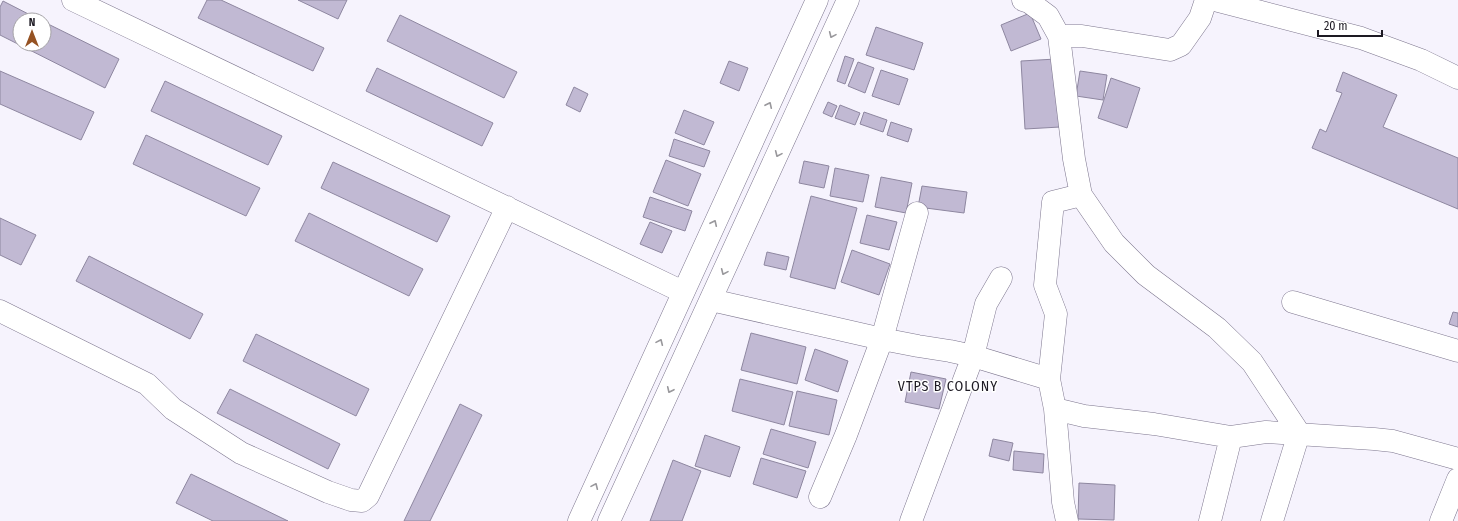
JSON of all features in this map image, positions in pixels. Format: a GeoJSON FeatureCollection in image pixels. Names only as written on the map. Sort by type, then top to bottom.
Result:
{"type":"FeatureCollection","features":[{"type":"Feature","properties":{"kind":"main road"},"geometry":{"type":"LineString","coordinates":[[73,0],[507,206],[683,292]]}},
{"type":"Feature","properties":{"kind":"main road"},"geometry":{"type":"LineString","coordinates":[[579,521],[817,0]]}},
{"type":"Feature","properties":{"kind":"main road"},"geometry":{"type":"LineString","coordinates":[[609,521],[848,0]]}},
{"type":"Feature","properties":{"kind":"main road"},"geometry":{"type":"LineString","coordinates":[[1023,0],[1029,2],[1048,16],[1060,36],[1074,159],[1081,195],[1114,243],[1146,275],[1217,328],[1252,362],[1299,433]]}},
{"type":"Feature","properties":{"kind":"main road"},"geometry":{"type":"LineString","coordinates":[[1060,36],[1082,36],[1170,50],[1181,45],[1200,18],[1206,0]]}},
{"type":"Feature","properties":{"kind":"main road"},"geometry":{"type":"LineString","coordinates":[[1215,0],[1361,38],[1421,60],[1458,78]]}},
{"type":"Feature","properties":{"kind":"main road"},"geometry":{"type":"LineString","coordinates":[[1067,521],[1063,502],[1055,409],[1049,379],[1056,314],[1045,284],[1053,202],[1081,195]]}},
{"type":"Feature","properties":{"kind":"main road"},"geometry":{"type":"LineString","coordinates":[[0,311],[147,384],[173,409],[241,453],[328,492],[351,500],[362,501],[368,496],[507,206]]}},
{"type":"Feature","properties":{"kind":"main road"},"geometry":{"type":"LineString","coordinates":[[820,498],[846,435],[882,339],[917,212]]}},
{"type":"Feature","properties":{"kind":"main road"},"geometry":{"type":"LineString","coordinates":[[911,521],[973,356],[986,304],[1000,278]]}},
{"type":"Feature","properties":{"kind":"main road"},"geometry":{"type":"LineString","coordinates":[[711,300],[882,339],[973,356],[1049,379]]}},
{"type":"Feature","properties":{"kind":"main road"},"geometry":{"type":"LineString","coordinates":[[1293,302],[1458,351]]}},
{"type":"Feature","properties":{"kind":"main road"},"geometry":{"type":"LineString","coordinates":[[1055,409],[1084,416],[1154,424],[1231,437],[1266,432],[1299,433],[1393,441],[1458,458]]}},
{"type":"Feature","properties":{"kind":"main road"},"geometry":{"type":"LineString","coordinates":[[1272,521],[1299,433]]}},
{"type":"Feature","properties":{"kind":"main road"},"geometry":{"type":"LineString","coordinates":[[1210,521],[1231,437]]}},
{"type":"Feature","properties":{"kind":"main road"},"geometry":{"type":"LineString","coordinates":[[1441,521],[1458,479]]}},
{"type":"Feature","properties":{"kind":"building"},"geometry":{"type":"Polygon","coordinates":[[[207,0],[221,0],[324,48],[313,71],[198,18],[207,0]]]}},
{"type":"Feature","properties":{"kind":"building"},"geometry":{"type":"Polygon","coordinates":[[[298,0],[347,0],[338,19],[298,0]]]}},
{"type":"Feature","properties":{"kind":"building"},"geometry":{"type":"Polygon","coordinates":[[[3,1],[24,12],[12,12],[12,41],[0,35],[0,7],[3,1]]]}},
{"type":"Feature","properties":{"kind":"building"},"geometry":{"type":"Polygon","coordinates":[[[1030,13],[1041,39],[1011,51],[1001,25],[1030,13]]]}},
{"type":"Feature","properties":{"kind":"building"},"geometry":{"type":"Polygon","coordinates":[[[400,15],[517,72],[504,98],[387,41],[400,15]]]}},
{"type":"Feature","properties":{"kind":"building"},"geometry":{"type":"Polygon","coordinates":[[[52,26],[119,59],[105,88],[34,52],[52,52],[52,26]]]}},
{"type":"Feature","properties":{"kind":"building"},"geometry":{"type":"Polygon","coordinates":[[[876,27],[923,43],[914,70],[866,55],[876,27]]]}},
{"type":"Feature","properties":{"kind":"building"},"geometry":{"type":"Polygon","coordinates":[[[845,56],[854,59],[845,84],[837,81],[845,56]]]}},
{"type":"Feature","properties":{"kind":"building"},"geometry":{"type":"Polygon","coordinates":[[[1056,59],[1060,127],[1025,129],[1021,61],[1056,59]]]}},
{"type":"Feature","properties":{"kind":"building"},"geometry":{"type":"Polygon","coordinates":[[[729,61],[748,68],[739,91],[720,83],[729,61]]]}},
{"type":"Feature","properties":{"kind":"building"},"geometry":{"type":"Polygon","coordinates":[[[858,62],[874,68],[865,93],[848,86],[858,62]]]}},
{"type":"Feature","properties":{"kind":"building"},"geometry":{"type":"Polygon","coordinates":[[[377,68],[493,123],[482,146],[366,91],[377,68]]]}},
{"type":"Feature","properties":{"kind":"building"},"geometry":{"type":"Polygon","coordinates":[[[881,70],[908,79],[899,105],[872,96],[881,70]]]}},
{"type":"Feature","properties":{"kind":"building"},"geometry":{"type":"Polygon","coordinates":[[[0,71],[94,112],[81,140],[0,104],[0,71]]]}},
{"type":"Feature","properties":{"kind":"building"},"geometry":{"type":"Polygon","coordinates":[[[1080,71],[1107,75],[1103,100],[1076,96],[1080,71]]]}},
{"type":"Feature","properties":{"kind":"building"},"geometry":{"type":"Polygon","coordinates":[[[1343,72],[1397,95],[1383,127],[1458,158],[1458,209],[1312,148],[1320,129],[1326,132],[1342,93],[1336,91],[1343,72]]]}},
{"type":"Feature","properties":{"kind":"building"},"geometry":{"type":"Polygon","coordinates":[[[1111,78],[1140,88],[1127,128],[1098,118],[1111,78]]]}},
{"type":"Feature","properties":{"kind":"building"},"geometry":{"type":"Polygon","coordinates":[[[165,81],[282,136],[268,165],[151,111],[165,81]]]}},
{"type":"Feature","properties":{"kind":"building"},"geometry":{"type":"Polygon","coordinates":[[[574,87],[588,94],[580,112],[566,105],[574,87]]]}},
{"type":"Feature","properties":{"kind":"building"},"geometry":{"type":"Polygon","coordinates":[[[828,102],[837,106],[832,117],[823,113],[828,102]]]}},
{"type":"Feature","properties":{"kind":"building"},"geometry":{"type":"Polygon","coordinates":[[[840,105],[860,113],[855,125],[835,118],[840,105]]]}},
{"type":"Feature","properties":{"kind":"building"},"geometry":{"type":"Polygon","coordinates":[[[684,110],[714,122],[704,145],[675,133],[684,110]]]}},
{"type":"Feature","properties":{"kind":"building"},"geometry":{"type":"Polygon","coordinates":[[[864,112],[887,120],[883,132],[860,124],[864,112]]]}},
{"type":"Feature","properties":{"kind":"building"},"geometry":{"type":"Polygon","coordinates":[[[891,122],[912,129],[908,142],[887,135],[891,122]]]}},
{"type":"Feature","properties":{"kind":"building"},"geometry":{"type":"Polygon","coordinates":[[[146,135],[260,188],[246,216],[133,164],[146,135]]]}},
{"type":"Feature","properties":{"kind":"building"},"geometry":{"type":"Polygon","coordinates":[[[674,139],[710,151],[704,167],[669,156],[674,139]]]}},
{"type":"Feature","properties":{"kind":"building"},"geometry":{"type":"Polygon","coordinates":[[[666,160],[701,174],[688,206],[653,192],[666,160]]]}},
{"type":"Feature","properties":{"kind":"building"},"geometry":{"type":"Polygon","coordinates":[[[804,161],[829,166],[824,188],[799,183],[804,161]]]}},
{"type":"Feature","properties":{"kind":"building"},"geometry":{"type":"Polygon","coordinates":[[[333,162],[450,216],[437,242],[321,188],[333,162]]]}},
{"type":"Feature","properties":{"kind":"building"},"geometry":{"type":"Polygon","coordinates":[[[835,168],[869,175],[863,202],[830,196],[835,168]]]}},
{"type":"Feature","properties":{"kind":"building"},"geometry":{"type":"Polygon","coordinates":[[[881,177],[912,183],[906,213],[875,207],[881,177]]]}},
{"type":"Feature","properties":{"kind":"building"},"geometry":{"type":"Polygon","coordinates":[[[922,186],[967,192],[964,213],[918,207],[922,186]]]}},
{"type":"Feature","properties":{"kind":"building"},"geometry":{"type":"Polygon","coordinates":[[[811,196],[857,208],[835,289],[790,277],[811,196]]]}},
{"type":"Feature","properties":{"kind":"building"},"geometry":{"type":"Polygon","coordinates":[[[650,197],[692,211],[685,231],[643,217],[650,197]]]}},
{"type":"Feature","properties":{"kind":"building"},"geometry":{"type":"Polygon","coordinates":[[[309,213],[423,269],[409,296],[295,241],[309,213]]]}},
{"type":"Feature","properties":{"kind":"building"},"geometry":{"type":"Polygon","coordinates":[[[867,215],[897,222],[889,250],[860,243],[867,215]]]}},
{"type":"Feature","properties":{"kind":"building"},"geometry":{"type":"Polygon","coordinates":[[[0,218],[36,235],[21,265],[0,255],[0,218]]]}},
{"type":"Feature","properties":{"kind":"building"},"geometry":{"type":"Polygon","coordinates":[[[650,222],[672,231],[662,253],[640,244],[650,222]]]}},
{"type":"Feature","properties":{"kind":"building"},"geometry":{"type":"Polygon","coordinates":[[[852,250],[890,264],[879,295],[841,282],[852,250]]]}},
{"type":"Feature","properties":{"kind":"building"},"geometry":{"type":"Polygon","coordinates":[[[767,252],[789,257],[786,270],[764,265],[767,252]]]}},
{"type":"Feature","properties":{"kind":"building"},"geometry":{"type":"Polygon","coordinates":[[[89,256],[203,314],[190,339],[76,281],[89,256]]]}},
{"type":"Feature","properties":{"kind":"building"},"geometry":{"type":"Polygon","coordinates":[[[1453,312],[1458,313],[1458,327],[1449,324],[1453,312]]]}},
{"type":"Feature","properties":{"kind":"building"},"geometry":{"type":"Polygon","coordinates":[[[751,333],[806,347],[797,384],[741,370],[751,333]]]}},
{"type":"Feature","properties":{"kind":"building"},"geometry":{"type":"Polygon","coordinates":[[[256,334],[369,389],[356,416],[243,361],[256,334]]]}},
{"type":"Feature","properties":{"kind":"building"},"geometry":{"type":"Polygon","coordinates":[[[815,349],[848,361],[838,392],[805,380],[815,349]]]}},
{"type":"Feature","properties":{"kind":"building"},"geometry":{"type":"Polygon","coordinates":[[[911,372],[946,379],[939,409],[905,402],[911,372]]]}},
{"type":"Feature","properties":{"kind":"building"},"geometry":{"type":"Polygon","coordinates":[[[740,379],[793,392],[784,425],[732,411],[740,379]]]}},
{"type":"Feature","properties":{"kind":"building"},"geometry":{"type":"Polygon","coordinates":[[[230,389],[340,444],[328,469],[217,413],[230,389]]]}},
{"type":"Feature","properties":{"kind":"building"},"geometry":{"type":"Polygon","coordinates":[[[797,391],[837,400],[829,435],[789,426],[797,391]]]}},
{"type":"Feature","properties":{"kind":"building"},"geometry":{"type":"Polygon","coordinates":[[[460,404],[482,415],[430,521],[404,521],[460,404]]]}},
{"type":"Feature","properties":{"kind":"building"},"geometry":{"type":"Polygon","coordinates":[[[771,429],[816,442],[808,468],[763,454],[771,429]]]}},
{"type":"Feature","properties":{"kind":"building"},"geometry":{"type":"Polygon","coordinates":[[[705,435],[740,447],[730,477],[695,466],[705,435]]]}},
{"type":"Feature","properties":{"kind":"building"},"geometry":{"type":"Polygon","coordinates":[[[993,439],[1013,443],[1009,461],[989,456],[993,439]]]}},
{"type":"Feature","properties":{"kind":"building"},"geometry":{"type":"Polygon","coordinates":[[[1014,451],[1044,454],[1043,473],[1013,470],[1014,451]]]}},
{"type":"Feature","properties":{"kind":"building"},"geometry":{"type":"Polygon","coordinates":[[[761,458],[806,471],[797,498],[753,484],[761,458]]]}},
{"type":"Feature","properties":{"kind":"building"},"geometry":{"type":"Polygon","coordinates":[[[673,460],[701,471],[682,521],[650,521],[673,460]]]}},
{"type":"Feature","properties":{"kind":"building"},"geometry":{"type":"Polygon","coordinates":[[[191,474],[288,521],[213,521],[176,503],[191,474]]]}},
{"type":"Feature","properties":{"kind":"building"},"geometry":{"type":"Polygon","coordinates":[[[1079,483],[1115,485],[1114,520],[1078,519],[1079,483]]]}},
{"type":"Feature","properties":{"kind":"district","name":"VTPS B COLONY"},"geometry":{"type":"Point","coordinates":[948,386]}}]}
